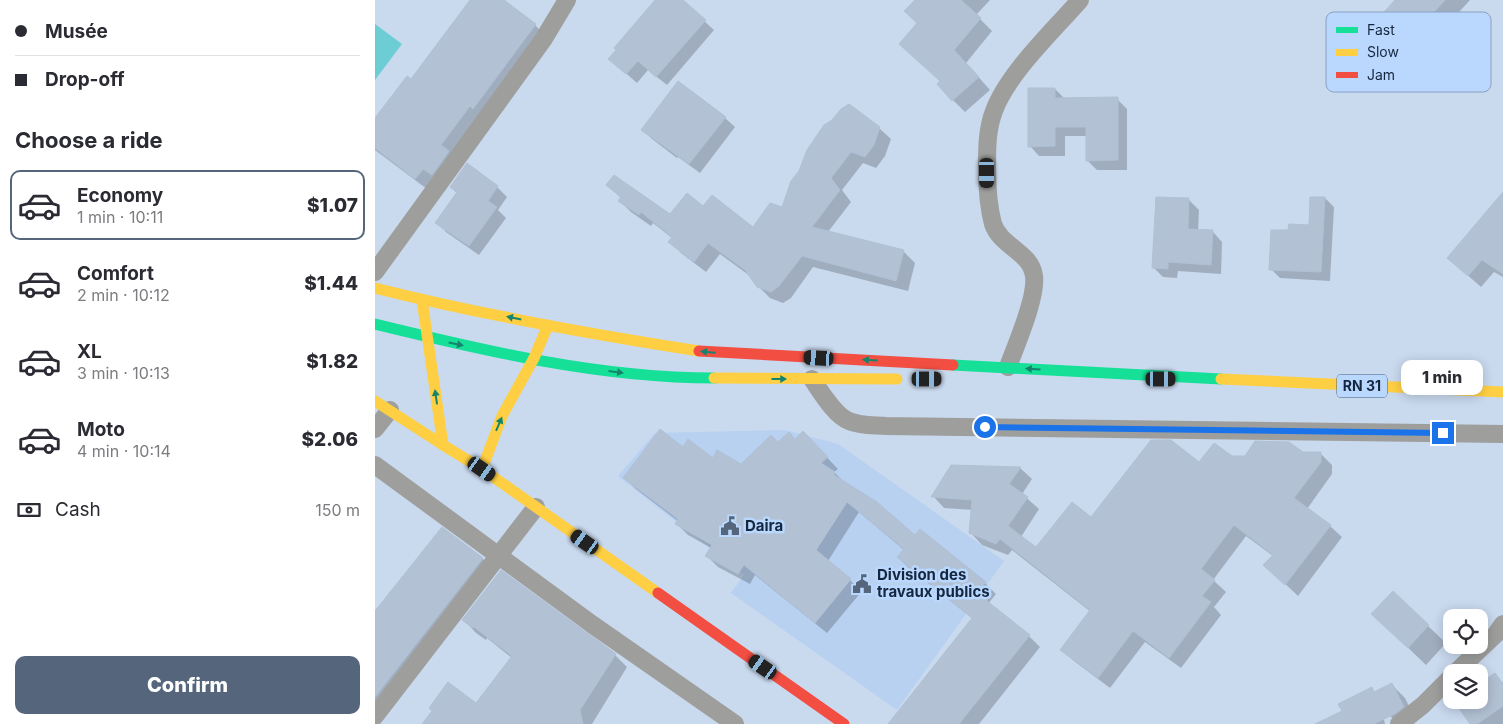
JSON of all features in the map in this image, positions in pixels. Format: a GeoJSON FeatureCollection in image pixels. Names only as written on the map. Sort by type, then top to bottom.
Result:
{"type":"FeatureCollection","features":[{"type":"Feature","properties":{"kind":"main road","name":"RN 31"},"geometry":{"type":"LineString","coordinates":[[375,288],[422,300],[582,333],[705,352],[1005,373],[1221,379],[1503,392]]}},
{"type":"Feature","properties":{"kind":"main road"},"geometry":{"type":"LineString","coordinates":[[422,300],[443,445]]}},
{"type":"Feature","properties":{"kind":"main road"},"geometry":{"type":"LineString","coordinates":[[375,324],[483,350],[615,372],[693,378],[912,379]]}},
{"type":"Feature","properties":{"kind":"main road"},"geometry":{"type":"LineString","coordinates":[[482,469],[502,416],[534,358],[548,326]]}},
{"type":"Feature","properties":{"kind":"main road"},"geometry":{"type":"LineString","coordinates":[[382,405],[482,469],[844,724]]}},
{"type":"Feature","properties":{"kind":"street"},"geometry":{"type":"LineString","coordinates":[[375,272],[543,40],[567,0]]}},
{"type":"Feature","properties":{"kind":"street"},"geometry":{"type":"LineString","coordinates":[[1005,373],[1034,293],[1034,277],[1032,267],[1026,259],[999,236],[993,224],[987,190],[987,139],[993,112],[1002,92],[1019,69],[1080,0]]}},
{"type":"Feature","properties":{"kind":"street"},"geometry":{"type":"LineString","coordinates":[[812,379],[839,415],[848,421],[859,424],[885,426],[1503,434]]}},
{"type":"Feature","properties":{"kind":"street"},"geometry":{"type":"LineString","coordinates":[[375,429],[382,405]]}},
{"type":"Feature","properties":{"kind":"street"},"geometry":{"type":"LineString","coordinates":[[375,464],[593,625],[735,724]]}},
{"type":"Feature","properties":{"kind":"street"},"geometry":{"type":"LineString","coordinates":[[375,716],[536,508]]}},
{"type":"Feature","properties":{"kind":"street"},"geometry":{"type":"LineString","coordinates":[[1464,664],[1503,624]]}},
{"type":"Feature","properties":{"kind":"street"},"geometry":{"type":"LineString","coordinates":[[1399,724],[1443,685]]}},
{"type":"Feature","properties":{"kind":"shaded area"},"geometry":{"type":"Polygon","coordinates":[[[375,24],[402,44],[375,80],[375,24]]]}},
{"type":"Feature","properties":{"kind":"shaded area","name":"Division des travaux publics"},"geometry":{"type":"Polygon","coordinates":[[[785,430],[838,444],[1004,561],[897,710],[731,593],[744,575],[618,476],[655,433],[785,430]]]}},
{"type":"Feature","properties":{"kind":"building"},"geometry":{"type":"Polygon","coordinates":[[[470,0],[504,0],[536,24],[473,109],[470,106],[441,145],[449,151],[432,175],[423,169],[415,179],[375,148],[375,118],[407,76],[411,79],[470,0]]]}},
{"type":"Feature","properties":{"kind":"building"},"geometry":{"type":"Polygon","coordinates":[[[655,0],[683,0],[706,20],[656,77],[638,61],[626,74],[608,59],[616,50],[614,48],[655,0]]]}},
{"type":"Feature","properties":{"kind":"building"},"geometry":{"type":"Polygon","coordinates":[[[915,0],[961,0],[981,18],[954,50],[979,77],[952,101],[937,84],[940,81],[899,44],[917,23],[904,11],[915,0]]]}},
{"type":"Feature","properties":{"kind":"building"},"geometry":{"type":"Polygon","coordinates":[[[1395,0],[1445,0],[1434,12],[1384,12],[1395,0]]]}},
{"type":"Feature","properties":{"kind":"building"},"geometry":{"type":"Polygon","coordinates":[[[678,81],[726,117],[689,164],[641,130],[678,81]]]}},
{"type":"Feature","properties":{"kind":"building"},"geometry":{"type":"Polygon","coordinates":[[[1028,88],[1055,88],[1055,98],[1118,97],[1118,160],[1086,161],[1086,127],[1055,127],[1055,146],[1028,147],[1028,88]]]}},
{"type":"Feature","properties":{"kind":"building"},"geometry":{"type":"Polygon","coordinates":[[[849,104],[880,127],[874,145],[865,157],[851,152],[831,178],[840,190],[812,227],[904,250],[896,281],[802,256],[779,286],[771,292],[757,287],[745,270],[708,243],[694,262],[668,242],[672,237],[641,212],[639,215],[618,201],[621,197],[606,185],[614,175],[670,214],[687,193],[703,206],[712,195],[753,227],[770,203],[782,207],[791,181],[799,171],[807,150],[824,125],[849,104]]]}},
{"type":"Feature","properties":{"kind":"building"},"geometry":{"type":"Polygon","coordinates":[[[467,163],[498,186],[488,201],[497,207],[469,246],[435,223],[457,192],[450,187],[467,163]]]}},
{"type":"Feature","properties":{"kind":"building"},"geometry":{"type":"Polygon","coordinates":[[[1503,192],[1503,274],[1482,260],[1468,276],[1447,258],[1503,192]]]}},
{"type":"Feature","properties":{"kind":"building"},"geometry":{"type":"Polygon","coordinates":[[[1156,197],[1189,198],[1188,229],[1213,230],[1211,265],[1168,262],[1168,269],[1152,268],[1156,197]]]}},
{"type":"Feature","properties":{"kind":"building"},"geometry":{"type":"Polygon","coordinates":[[[1310,197],[1325,197],[1321,272],[1269,270],[1271,230],[1288,230],[1289,224],[1309,225],[1310,197]]]}},
{"type":"Feature","properties":{"kind":"building"},"geometry":{"type":"Polygon","coordinates":[[[660,429],[683,447],[688,439],[713,458],[717,450],[741,464],[771,435],[778,442],[789,432],[795,439],[803,431],[828,457],[821,463],[835,472],[834,475],[877,502],[915,535],[920,529],[986,582],[977,593],[1030,635],[959,724],[888,724],[972,618],[897,557],[904,549],[847,502],[816,550],[851,579],[815,623],[744,565],[738,574],[705,556],[712,545],[675,524],[678,519],[623,478],[660,429]]]}},
{"type":"Feature","properties":{"kind":"building"},"geometry":{"type":"Polygon","coordinates":[[[1151,440],[1171,440],[1199,462],[1214,443],[1232,456],[1245,456],[1255,441],[1289,442],[1303,452],[1321,452],[1321,462],[1294,498],[1331,525],[1285,585],[1263,565],[1273,555],[1234,525],[1201,569],[1215,580],[1202,596],[1211,602],[1169,658],[1133,631],[1098,678],[1060,650],[1090,610],[1000,539],[996,544],[969,533],[972,500],[931,497],[951,465],[1021,467],[1009,484],[1028,497],[1008,526],[1036,547],[1072,502],[1091,517],[1151,440]]]}},
{"type":"Feature","properties":{"kind":"building"},"geometry":{"type":"Polygon","coordinates":[[[442,527],[483,558],[375,697],[375,611],[442,527]]]}},
{"type":"Feature","properties":{"kind":"building"},"geometry":{"type":"Polygon","coordinates":[[[501,570],[616,654],[580,710],[583,724],[422,724],[432,711],[429,708],[448,682],[476,703],[512,656],[462,620],[501,570]]]}},
{"type":"Feature","properties":{"kind":"building"},"geometry":{"type":"Polygon","coordinates":[[[1393,591],[1429,625],[1408,648],[1371,614],[1393,591]]]}},
{"type":"Feature","properties":{"kind":"building"},"geometry":{"type":"Polygon","coordinates":[[[1495,673],[1503,684],[1503,706],[1477,724],[1470,724],[1459,709],[1488,709],[1488,678],[1495,673]]]}},
{"type":"Feature","properties":{"kind":"building"},"geometry":{"type":"Polygon","coordinates":[[[1392,683],[1404,707],[1396,713],[1374,724],[1315,724],[1342,711],[1338,704],[1372,687],[1374,692],[1392,683]]]}},
{"type":"Feature","properties":{"kind":"traffic: fast"},"geometry":{"type":"LineString","coordinates":[[375,324],[501,353],[585,368],[671,377],[714,378]]}},
{"type":"Feature","properties":{"kind":"traffic: fast"},"geometry":{"type":"LineString","coordinates":[[953,365],[1221,379]]}},
{"type":"Feature","properties":{"kind":"traffic: slow"},"geometry":{"type":"LineString","coordinates":[[375,288],[455,307],[536,323],[699,351]]}},
{"type":"Feature","properties":{"kind":"traffic: slow"},"geometry":{"type":"LineString","coordinates":[[422,300],[443,445],[482,469],[658,593]]}},
{"type":"Feature","properties":{"kind":"traffic: slow"},"geometry":{"type":"LineString","coordinates":[[482,469],[502,416],[534,358],[548,325]]}},
{"type":"Feature","properties":{"kind":"traffic: slow"},"geometry":{"type":"LineString","coordinates":[[714,378],[897,379]]}},
{"type":"Feature","properties":{"kind":"traffic: slow"},"geometry":{"type":"LineString","coordinates":[[1221,379],[1503,392]]}},
{"type":"Feature","properties":{"kind":"traffic: slow"},"geometry":{"type":"LineString","coordinates":[[375,401],[443,445]]}},
{"type":"Feature","properties":{"kind":"traffic: jam"},"geometry":{"type":"LineString","coordinates":[[699,351],[953,365]]}},
{"type":"Feature","properties":{"kind":"traffic: jam"},"geometry":{"type":"LineString","coordinates":[[658,593],[844,724]]}},
{"type":"Feature","properties":{"kind":"place","name":"Daira"},"geometry":{"type":"Point","coordinates":[730,526]}},
{"type":"Feature","properties":{"kind":"place","name":"Division des travaux publics"},"geometry":{"type":"Point","coordinates":[862,584]}},
{"type":"Feature","properties":{"kind":"route"},"geometry":{"type":"LineString","coordinates":[[985,427],[1443,433]]}}]}
